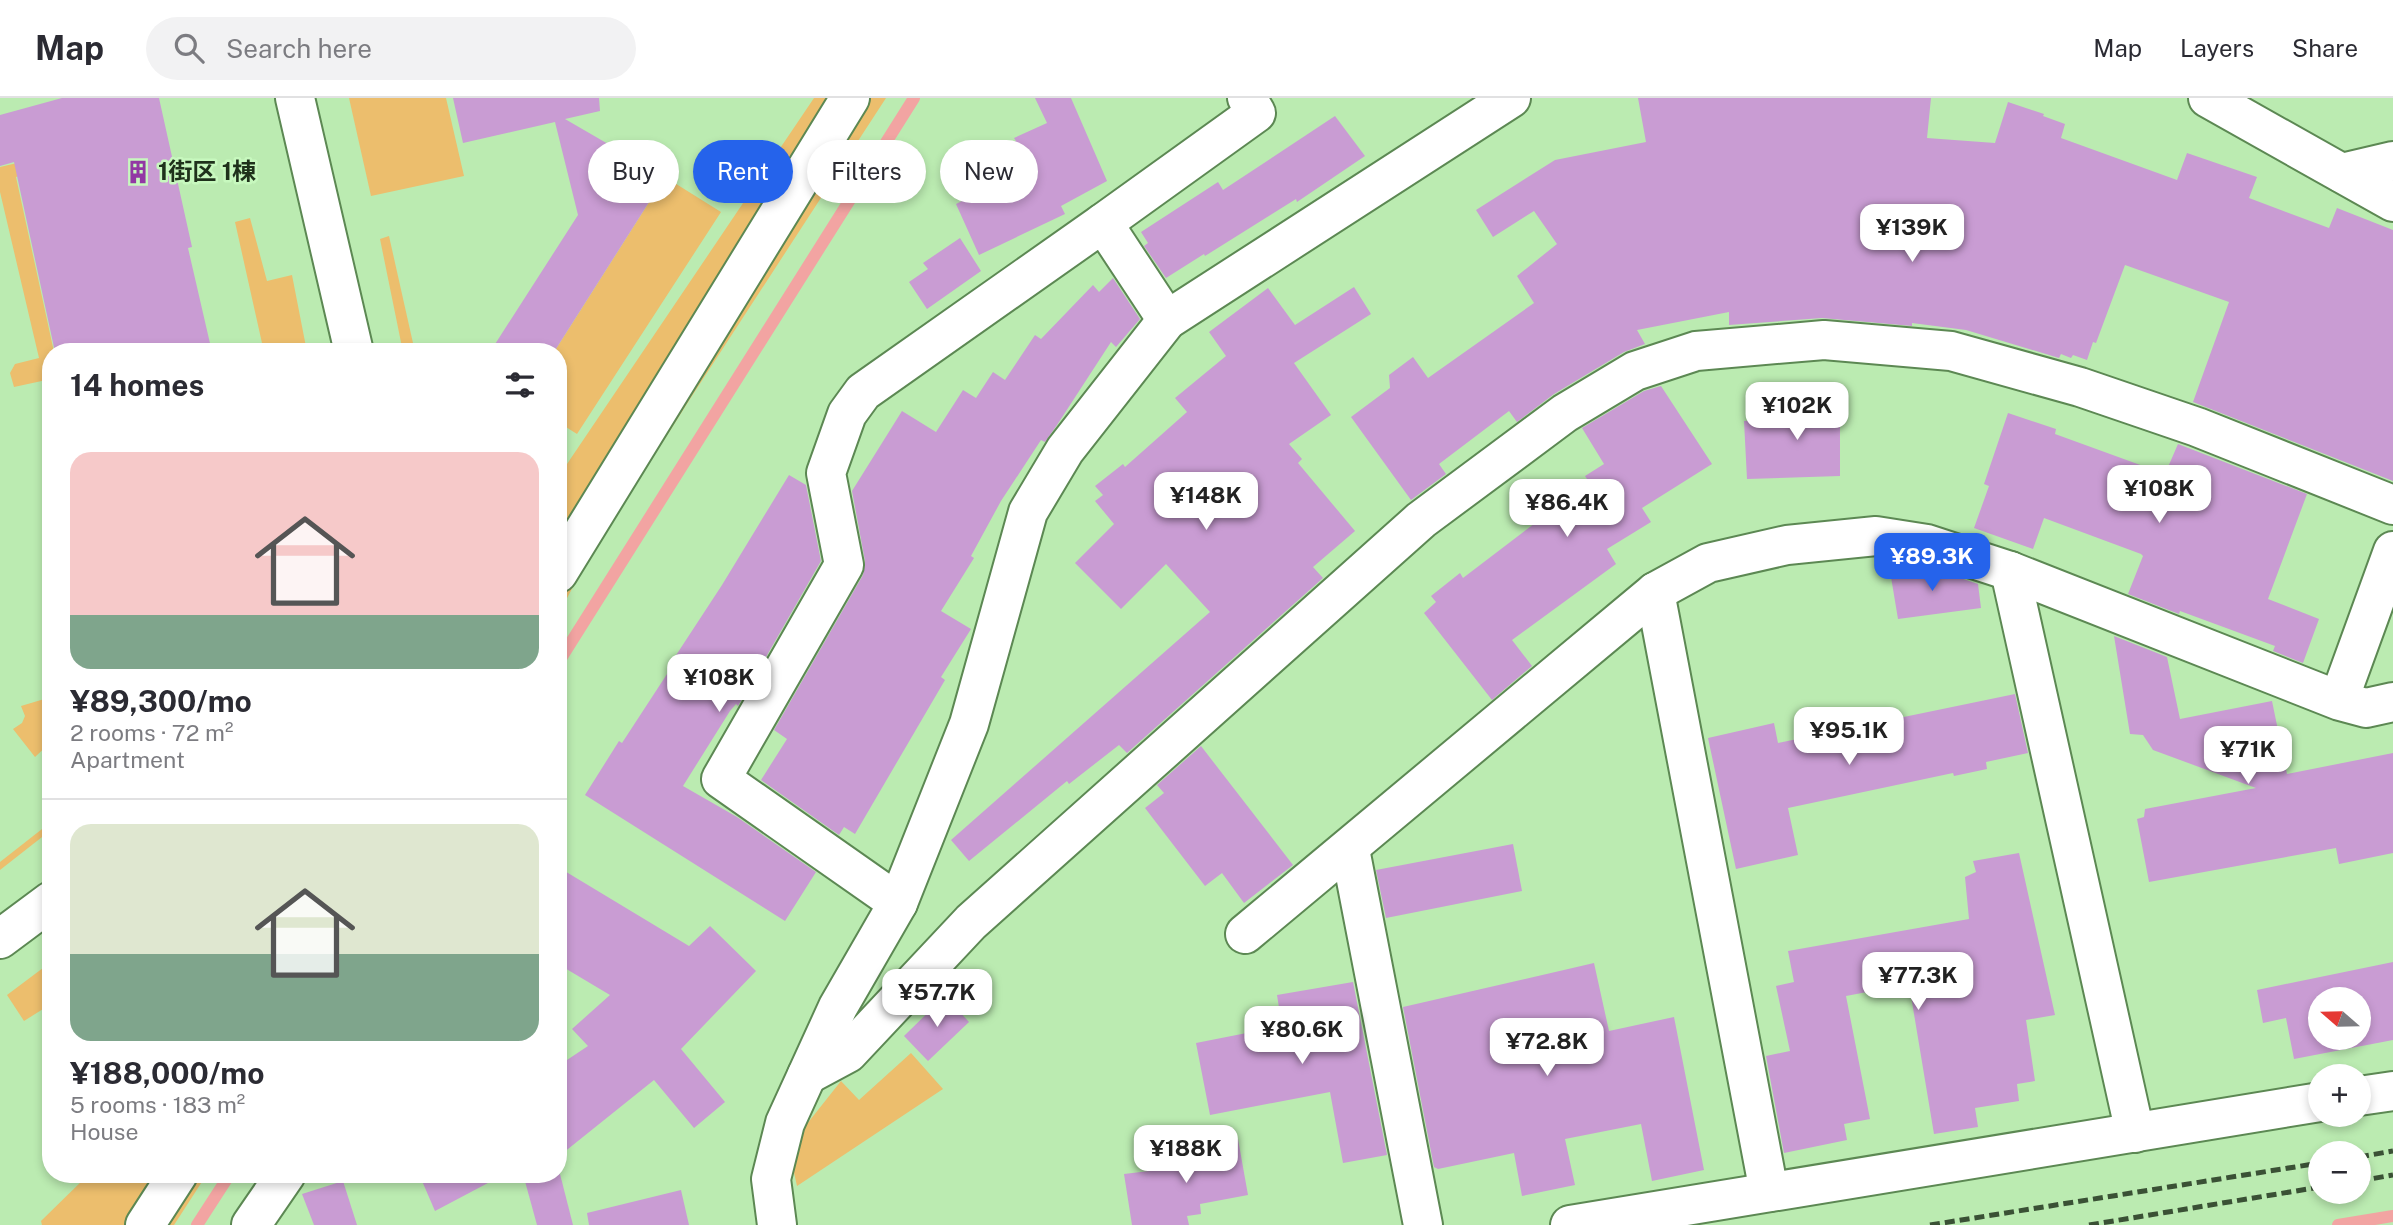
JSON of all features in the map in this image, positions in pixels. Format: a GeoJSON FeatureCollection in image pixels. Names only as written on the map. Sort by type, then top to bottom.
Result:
{"type":"FeatureCollection","features":[{"type":"Feature","properties":{"kind":"street"},"geometry":{"type":"LineString","coordinates":[[295,98],[352,343]]}},
{"type":"Feature","properties":{"kind":"street"},"geometry":{"type":"LineString","coordinates":[[567,558],[849,98]]}},
{"type":"Feature","properties":{"kind":"street"},"geometry":{"type":"LineString","coordinates":[[898,903],[721,779],[844,565],[826,473],[847,414],[863,391],[1256,113],[1247,98]]}},
{"type":"Feature","properties":{"kind":"street"},"geometry":{"type":"LineString","coordinates":[[777,1225],[771,1179],[785,1123],[838,1007],[898,903],[969,724],[1028,512],[1065,450],[1167,320],[1478,108],[1511,98]]}},
{"type":"Feature","properties":{"kind":"street"},"geometry":{"type":"LineString","coordinates":[[2208,98],[2393,202]]}},
{"type":"Feature","properties":{"kind":"street"},"geometry":{"type":"LineString","coordinates":[[2342,173],[2393,161]]}},
{"type":"Feature","properties":{"kind":"street"},"geometry":{"type":"LineString","coordinates":[[1103,223],[1167,320]]}},
{"type":"Feature","properties":{"kind":"street"},"geometry":{"type":"LineString","coordinates":[[807,1076],[848,1052],[971,922],[1421,520],[1565,413],[1634,371],[1696,351],[1824,340],[1951,351],[2080,387],[2197,427],[2393,505]]}},
{"type":"Feature","properties":{"kind":"street"},"geometry":{"type":"LineString","coordinates":[[1245,934],[1655,592],[1708,563],[1787,545],[1877,536],[1927,544],[2011,571],[2340,701],[2366,708],[2393,702]]}},
{"type":"Feature","properties":{"kind":"street"},"geometry":{"type":"LineString","coordinates":[[2345,682],[2393,551]]}},
{"type":"Feature","properties":{"kind":"street"},"geometry":{"type":"LineString","coordinates":[[2011,571],[2135,1133]]}},
{"type":"Feature","properties":{"kind":"street"},"geometry":{"type":"LineString","coordinates":[[1655,592],[1769,1192]]}},
{"type":"Feature","properties":{"kind":"street"},"geometry":{"type":"LineString","coordinates":[[1350,849],[1423,1225]]}},
{"type":"Feature","properties":{"kind":"street"},"geometry":{"type":"LineString","coordinates":[[0,939],[42,908]]}},
{"type":"Feature","properties":{"kind":"street"},"geometry":{"type":"LineString","coordinates":[[2371,1094],[2393,1091]]}},
{"type":"Feature","properties":{"kind":"street"},"geometry":{"type":"LineString","coordinates":[[1570,1225],[2308,1104]]}},
{"type":"Feature","properties":{"kind":"street"},"geometry":{"type":"LineString","coordinates":[[145,1225],[172,1183]]}},
{"type":"Feature","properties":{"kind":"street"},"geometry":{"type":"LineString","coordinates":[[251,1225],[280,1183]]}},
{"type":"Feature","properties":{"kind":"shaded area"},"geometry":{"type":"Polygon","coordinates":[[[349,98],[446,98],[464,176],[371,196],[349,98]]]}},
{"type":"Feature","properties":{"kind":"shaded area"},"geometry":{"type":"Polygon","coordinates":[[[814,98],[886,98],[859,140],[807,140],[807,203],[818,203],[690,399],[567,598],[567,464],[743,203],[793,203],[793,140],[786,140],[814,98]]]}},
{"type":"Feature","properties":{"kind":"shaded area"},"geometry":{"type":"Polygon","coordinates":[[[51,155],[68,161],[16,177],[52,343],[42,343],[42,381],[14,387],[10,373],[15,364],[39,358],[0,192],[0,167],[51,155]]]}},
{"type":"Feature","properties":{"kind":"shaded area"},"geometry":{"type":"Polygon","coordinates":[[[679,186],[693,194],[693,203],[707,203],[721,212],[577,434],[567,428],[567,343],[560,343],[649,203],[679,203],[679,186]]]}},
{"type":"Feature","properties":{"kind":"shaded area"},"geometry":{"type":"Polygon","coordinates":[[[250,218],[267,281],[292,275],[305,343],[262,343],[235,222],[250,218]]]}},
{"type":"Feature","properties":{"kind":"shaded area"},"geometry":{"type":"Polygon","coordinates":[[[389,236],[413,343],[401,343],[380,239],[389,236]]]}},
{"type":"Feature","properties":{"kind":"shaded area"},"geometry":{"type":"Polygon","coordinates":[[[42,700],[42,750],[35,757],[13,729],[22,723],[25,716],[21,706],[42,700]]]}},
{"type":"Feature","properties":{"kind":"shaded area"},"geometry":{"type":"Polygon","coordinates":[[[42,829],[42,837],[0,870],[0,862],[42,829]]]}},
{"type":"Feature","properties":{"kind":"shaded area"},"geometry":{"type":"Polygon","coordinates":[[[42,969],[42,1010],[24,1021],[7,995],[42,969]]]}},
{"type":"Feature","properties":{"kind":"shaded area"},"geometry":{"type":"Polygon","coordinates":[[[911,1053],[943,1089],[797,1186],[791,1159],[795,1139],[841,1081],[859,1100],[911,1053]]]}},
{"type":"Feature","properties":{"kind":"shaded area"},"geometry":{"type":"Polygon","coordinates":[[[80,1183],[201,1183],[174,1225],[42,1225],[41,1221],[80,1183]]]}},
{"type":"Feature","properties":{"kind":"building"},"geometry":{"type":"Polygon","coordinates":[[[62,98],[159,98],[192,247],[188,248],[210,343],[53,343],[14,162],[0,166],[0,115],[62,98]]]}},
{"type":"Feature","properties":{"kind":"building"},"geometry":{"type":"Polygon","coordinates":[[[453,98],[599,98],[600,111],[565,119],[601,140],[588,140],[588,203],[649,203],[560,343],[496,343],[578,215],[555,122],[463,143],[453,98]]]}},
{"type":"Feature","properties":{"kind":"building"},"geometry":{"type":"Polygon","coordinates":[[[1035,98],[1071,98],[1107,181],[1061,206],[1065,214],[979,255],[956,204],[1038,203],[1038,140],[1014,138],[1047,123],[1035,98]]]}},
{"type":"Feature","properties":{"kind":"building"},"geometry":{"type":"Polygon","coordinates":[[[1638,98],[1931,98],[1927,138],[1995,143],[2008,102],[2065,124],[2061,138],[2177,180],[2187,153],[2257,177],[2249,198],[2329,228],[2337,208],[2393,230],[2393,481],[2193,402],[2229,302],[2125,265],[2087,360],[2061,354],[2059,358],[1966,330],[1912,323],[1912,326],[1822,318],[1729,325],[1729,312],[1637,330],[1645,344],[1624,352],[1554,394],[1517,422],[1509,411],[1439,464],[1446,474],[1411,500],[1351,417],[1390,388],[1389,375],[1413,357],[1428,378],[1534,303],[1517,276],[1557,244],[1534,211],[1493,237],[1476,210],[1555,160],[1646,142],[1638,98]]]}},
{"type":"Feature","properties":{"kind":"building"},"geometry":{"type":"Polygon","coordinates":[[[1335,116],[1365,156],[1297,202],[1296,199],[1166,278],[1144,246],[1148,243],[1141,232],[1218,182],[1223,190],[1335,116]]]}},
{"type":"Feature","properties":{"kind":"building"},"geometry":{"type":"Polygon","coordinates":[[[960,238],[981,271],[927,309],[909,282],[928,269],[923,263],[960,238]]]}},
{"type":"Feature","properties":{"kind":"building"},"geometry":{"type":"Polygon","coordinates":[[[1113,278],[1140,319],[1116,347],[1111,342],[1057,425],[1045,442],[1041,440],[1001,501],[971,556],[974,558],[941,611],[971,629],[941,677],[945,680],[855,834],[844,827],[839,835],[761,780],[787,739],[774,730],[863,575],[865,561],[852,491],[902,411],[936,432],[963,390],[976,398],[993,372],[1005,380],[1035,335],[1041,339],[1093,285],[1099,292],[1113,278]]]}},
{"type":"Feature","properties":{"kind":"building"},"geometry":{"type":"Polygon","coordinates":[[[1354,287],[1371,314],[1294,363],[1331,415],[1289,444],[1302,459],[1298,463],[1355,531],[1313,567],[1323,578],[1127,753],[1119,745],[1069,784],[1067,781],[969,861],[951,840],[1210,612],[1166,564],[1121,609],[1075,563],[1114,524],[1095,501],[1103,495],[1095,486],[1123,464],[1125,467],[1187,412],[1175,398],[1226,356],[1209,332],[1268,288],[1295,325],[1354,287]]]}},
{"type":"Feature","properties":{"kind":"building"},"geometry":{"type":"Polygon","coordinates":[[[1661,386],[1712,464],[1642,508],[1651,522],[1607,549],[1616,564],[1512,640],[1532,666],[1492,700],[1424,613],[1436,602],[1431,596],[1460,573],[1463,578],[1543,517],[1539,510],[1587,479],[1585,476],[1604,464],[1582,428],[1644,391],[1661,386]]]}},
{"type":"Feature","properties":{"kind":"building"},"geometry":{"type":"Polygon","coordinates":[[[1801,393],[1840,393],[1840,476],[1747,479],[1744,421],[1801,417],[1801,393]]]}},
{"type":"Feature","properties":{"kind":"building"},"geometry":{"type":"Polygon","coordinates":[[[2008,413],[2056,429],[2055,434],[2165,474],[2178,444],[2307,494],[2268,599],[2319,619],[2303,663],[2273,651],[2275,646],[2128,594],[2143,556],[2141,554],[2044,518],[2033,549],[1974,528],[1989,486],[1984,484],[2008,413]]]}},
{"type":"Feature","properties":{"kind":"building"},"geometry":{"type":"Polygon","coordinates":[[[789,475],[806,485],[821,561],[738,706],[736,704],[730,711],[683,786],[737,817],[816,872],[785,921],[585,795],[619,741],[622,743],[669,671],[667,669],[789,475]]]}},
{"type":"Feature","properties":{"kind":"building"},"geometry":{"type":"Polygon","coordinates":[[[1931,568],[1978,584],[1981,608],[1898,619],[1890,571],[1931,568]]]}},
{"type":"Feature","properties":{"kind":"building"},"geometry":{"type":"Polygon","coordinates":[[[2114,636],[2167,657],[2180,719],[2272,701],[2287,774],[2393,753],[2393,853],[2339,864],[2336,848],[2149,882],[2137,819],[2144,817],[2145,809],[2256,788],[2153,750],[2143,735],[2130,734],[2114,636]]]}},
{"type":"Feature","properties":{"kind":"building"},"geometry":{"type":"Polygon","coordinates":[[[2015,694],[2028,753],[1986,762],[1987,769],[1954,776],[1953,773],[1788,808],[1798,855],[1736,869],[1708,738],[1774,723],[1778,743],[2015,694]]]}},
{"type":"Feature","properties":{"kind":"building"},"geometry":{"type":"Polygon","coordinates":[[[1201,746],[1293,865],[1244,903],[1222,873],[1205,886],[1145,808],[1164,793],[1157,785],[1201,746]]]}},
{"type":"Feature","properties":{"kind":"building"},"geometry":{"type":"Polygon","coordinates":[[[1513,844],[1522,891],[1386,918],[1376,870],[1513,844]]]}},
{"type":"Feature","properties":{"kind":"building"},"geometry":{"type":"Polygon","coordinates":[[[2019,853],[2055,1015],[2026,1020],[2035,1081],[2017,1084],[2019,1101],[1975,1108],[1978,1127],[1934,1134],[1909,984],[1846,996],[1870,1119],[1844,1124],[1847,1140],[1784,1153],[1766,1056],[1790,1051],[1776,986],[1794,982],[1788,951],[1969,919],[1965,877],[1976,872],[1973,861],[2019,853]]]}},
{"type":"Feature","properties":{"kind":"building"},"geometry":{"type":"Polygon","coordinates":[[[567,872],[689,946],[710,926],[756,971],[681,1049],[725,1102],[694,1128],[654,1080],[567,1150],[567,1060],[588,1046],[572,1029],[610,995],[567,969],[567,872]]]}},
{"type":"Feature","properties":{"kind":"building"},"geometry":{"type":"Polygon","coordinates":[[[2393,962],[2393,1040],[2371,1044],[2371,987],[2308,987],[2308,1050],[2341,1050],[2294,1059],[2286,1018],[2263,1023],[2257,990],[2393,962]]]}},
{"type":"Feature","properties":{"kind":"building"},"geometry":{"type":"Polygon","coordinates":[[[1594,963],[1609,1031],[1674,1017],[1704,1170],[1652,1181],[1641,1124],[1565,1139],[1575,1185],[1522,1196],[1514,1153],[1438,1169],[1434,1167],[1403,1007],[1594,963]]]}},
{"type":"Feature","properties":{"kind":"building"},"geometry":{"type":"Polygon","coordinates":[[[1353,982],[1387,1155],[1343,1163],[1330,1092],[1210,1115],[1196,1043],[1282,1026],[1277,995],[1353,982]]]}},
{"type":"Feature","properties":{"kind":"building"},"geometry":{"type":"Polygon","coordinates":[[[945,996],[969,1022],[928,1061],[904,1036],[945,996]]]}},
{"type":"Feature","properties":{"kind":"building"},"geometry":{"type":"Polygon","coordinates":[[[1238,1139],[1248,1195],[1200,1204],[1201,1214],[1187,1216],[1189,1225],[1132,1225],[1124,1174],[1149,1171],[1149,1161],[1200,1154],[1199,1145],[1238,1139]]]}},
{"type":"Feature","properties":{"kind":"building"},"geometry":{"type":"Polygon","coordinates":[[[344,1183],[357,1225],[314,1225],[302,1194],[344,1183]]]}},
{"type":"Feature","properties":{"kind":"building"},"geometry":{"type":"Polygon","coordinates":[[[423,1183],[488,1183],[435,1211],[423,1183]]]}},
{"type":"Feature","properties":{"kind":"building"},"geometry":{"type":"Polygon","coordinates":[[[525,1183],[562,1183],[573,1225],[537,1225],[525,1183]]]}},
{"type":"Feature","properties":{"kind":"building"},"geometry":{"type":"Polygon","coordinates":[[[681,1190],[689,1225],[589,1225],[587,1213],[681,1190]]]}},
{"type":"Feature","properties":{"kind":"waterway"},"geometry":{"type":"LineString","coordinates":[[567,649],[914,98]]}},
{"type":"Feature","properties":{"kind":"waterway"},"geometry":{"type":"LineString","coordinates":[[197,1225],[224,1183]]}},
{"type":"Feature","properties":{"kind":"waterway"},"geometry":{"type":"LineString","coordinates":[[2338,1225],[2393,1216]]}},
{"type":"Feature","properties":{"kind":"railway"},"geometry":{"type":"LineString","coordinates":[[2371,1155],[2393,1151]]}},
{"type":"Feature","properties":{"kind":"railway"},"geometry":{"type":"LineString","coordinates":[[1930,1225],[2308,1165]]}},
{"type":"Feature","properties":{"kind":"railway"},"geometry":{"type":"LineString","coordinates":[[2371,1179],[2393,1175]]}},
{"type":"Feature","properties":{"kind":"railway"},"geometry":{"type":"LineString","coordinates":[[2089,1225],[2308,1189]]}},
{"type":"Feature","properties":{"kind":"place","name":"1街区 1棟"},"geometry":{"type":"Point","coordinates":[138,172]}}]}
